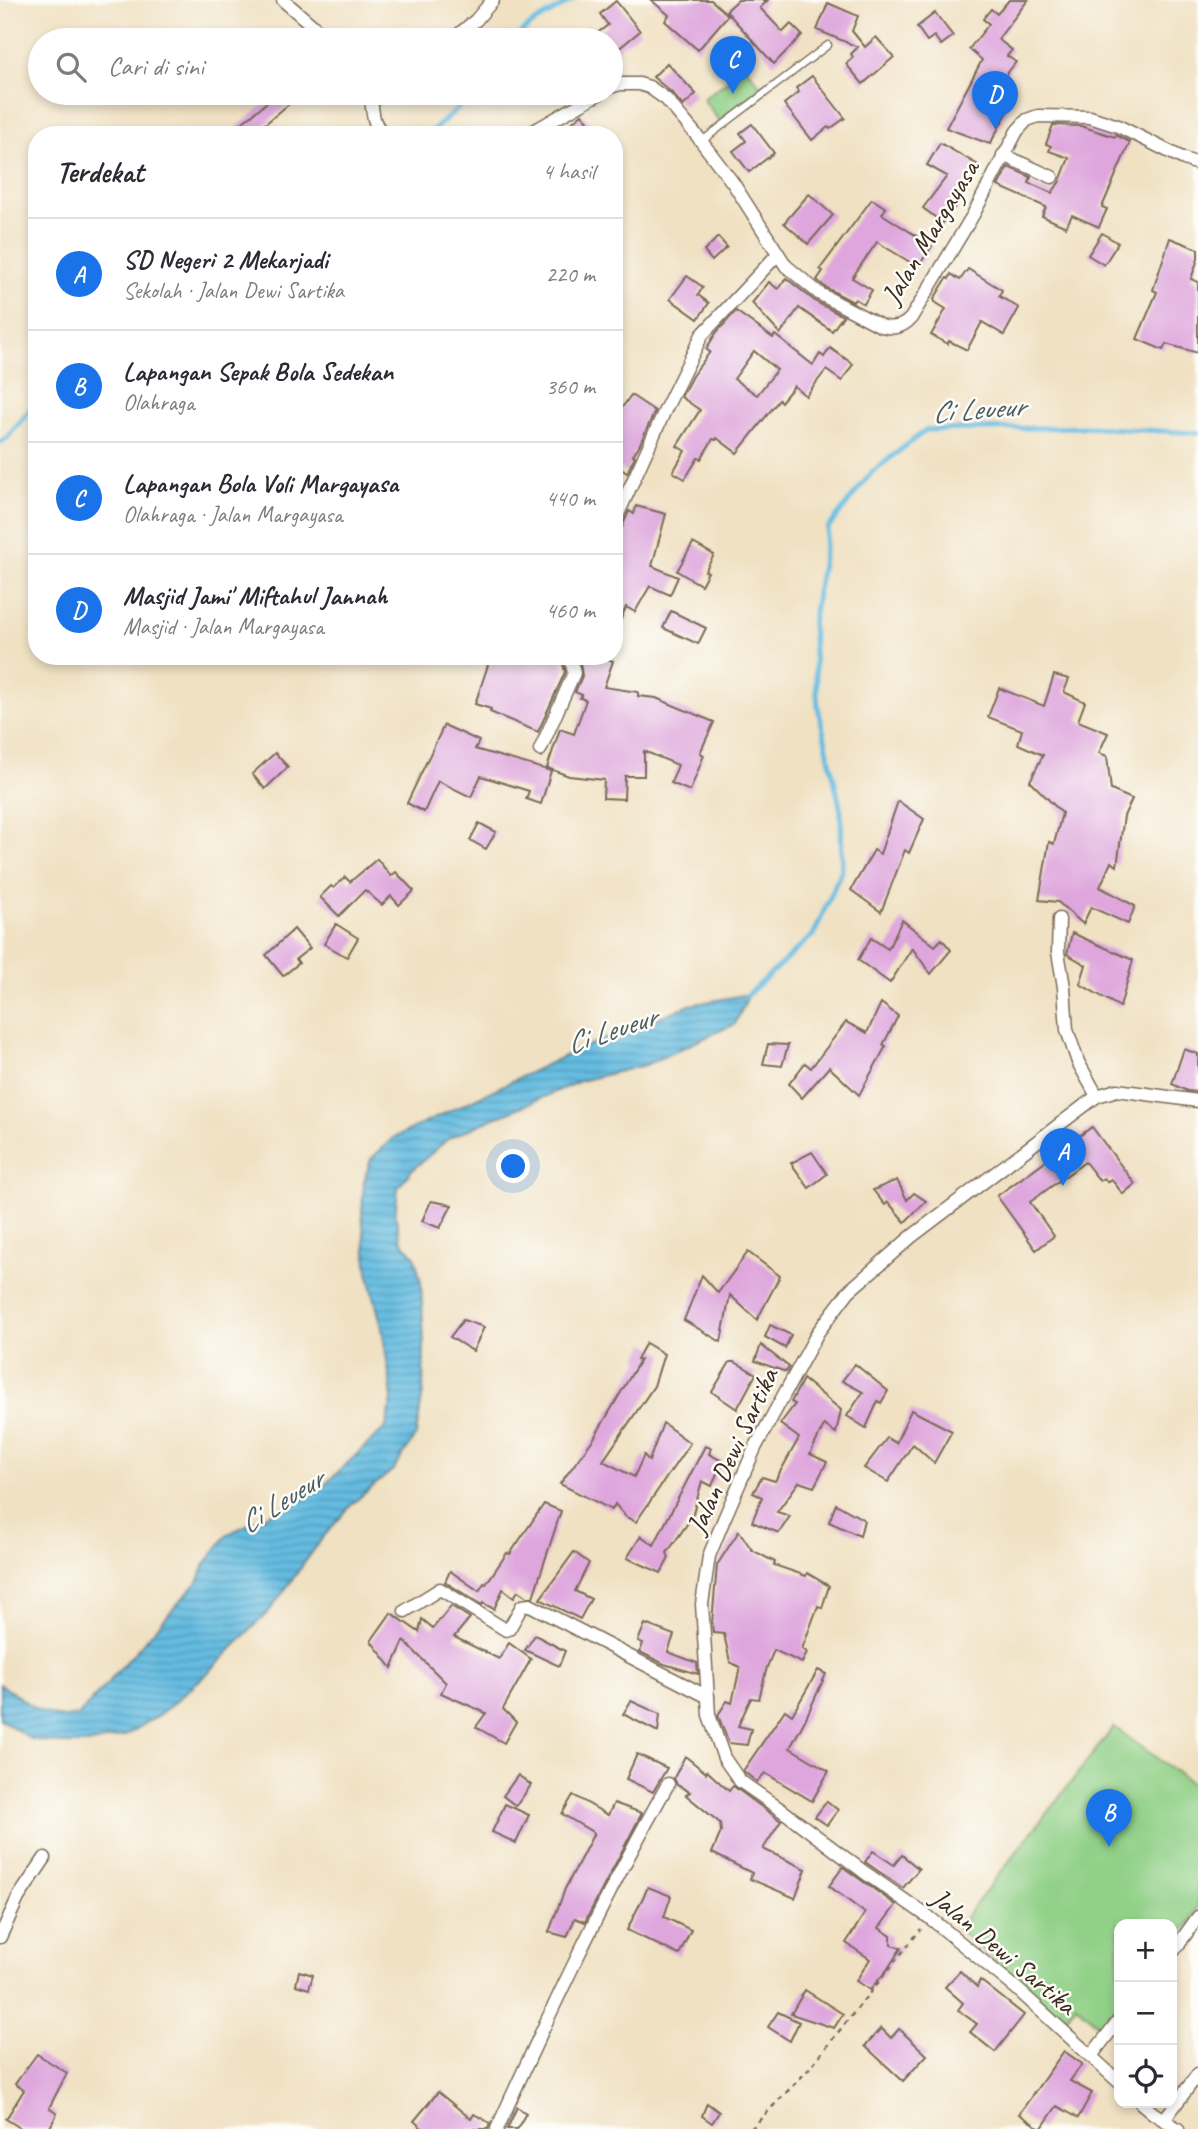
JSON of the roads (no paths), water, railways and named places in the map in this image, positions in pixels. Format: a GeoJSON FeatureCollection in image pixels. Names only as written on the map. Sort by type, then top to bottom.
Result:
{"type":"FeatureCollection","features":[{"type":"Feature","properties":{"kind":"street"},"geometry":{"type":"LineString","coordinates":[[283,0],[315,28]]}},
{"type":"Feature","properties":{"kind":"street"},"geometry":{"type":"LineString","coordinates":[[466,28],[493,0]]}},
{"type":"Feature","properties":{"kind":"street","name":"Jalan Margayasa"},"geometry":{"type":"LineString","coordinates":[[623,84],[649,87],[666,99],[733,183],[786,266],[820,294],[881,326],[896,328],[911,318],[941,270],[1017,131],[1027,120],[1044,115],[1108,122],[1198,164]]}},
{"type":"Feature","properties":{"kind":"street"},"geometry":{"type":"LineString","coordinates":[[371,105],[377,126]]}},
{"type":"Feature","properties":{"kind":"street"},"geometry":{"type":"LineString","coordinates":[[543,126],[579,105]]}},
{"type":"Feature","properties":{"kind":"street"},"geometry":{"type":"LineString","coordinates":[[1003,155],[1052,177]]}},
{"type":"Feature","properties":{"kind":"street"},"geometry":{"type":"LineString","coordinates":[[623,503],[702,335],[778,254]]}},
{"type":"Feature","properties":{"kind":"street"},"geometry":{"type":"LineString","coordinates":[[540,750],[574,673],[572,665]]}},
{"type":"Feature","properties":{"kind":"street"},"geometry":{"type":"LineString","coordinates":[[1059,919],[1058,952],[1067,1030],[1078,1062],[1097,1096],[1117,1090],[1198,1101]]}},
{"type":"Feature","properties":{"kind":"street","name":"Jalan Dewi Sartika"},"geometry":{"type":"LineString","coordinates":[[1097,1096],[911,1237],[849,1291],[818,1332],[755,1448],[709,1556],[702,1604],[709,1715],[724,1758],[740,1781],[930,1918],[1016,1988],[1114,2077]]}},
{"type":"Feature","properties":{"kind":"street"},"geometry":{"type":"LineString","coordinates":[[405,1611],[440,1588],[506,1630],[522,1606],[530,1605],[708,1697]]}},
{"type":"Feature","properties":{"kind":"street"},"geometry":{"type":"LineString","coordinates":[[497,2129],[559,1997],[668,1784]]}},
{"type":"Feature","properties":{"kind":"street"},"geometry":{"type":"LineString","coordinates":[[0,1937],[18,1898],[45,1858]]}},
{"type":"Feature","properties":{"kind":"street"},"geometry":{"type":"LineString","coordinates":[[1177,1946],[1198,1917]]}},
{"type":"Feature","properties":{"kind":"street"},"geometry":{"type":"LineString","coordinates":[[1091,2056],[1114,2026]]}},
{"type":"Feature","properties":{"kind":"street"},"geometry":{"type":"LineString","coordinates":[[1164,2120],[1198,2074]]}},
{"type":"Feature","properties":{"kind":"street"},"geometry":{"type":"LineString","coordinates":[[1148,2108],[1178,2129]]}},
{"type":"Feature","properties":{"kind":"lane"},"geometry":{"type":"LineString","coordinates":[[702,141],[828,45]]}},
{"type":"Feature","properties":{"kind":"water"},"geometry":{"type":"Polygon","coordinates":[[[749,994],[735,1024],[645,1065],[580,1081],[449,1138],[412,1170],[398,1188],[395,1215],[401,1240],[415,1257],[421,1283],[423,1392],[416,1435],[394,1469],[353,1503],[324,1536],[270,1610],[211,1670],[162,1713],[125,1736],[87,1744],[62,1744],[31,1739],[0,1719],[0,1684],[39,1711],[62,1718],[79,1715],[199,1580],[205,1564],[228,1534],[319,1490],[386,1427],[392,1400],[390,1380],[382,1328],[368,1272],[362,1214],[364,1181],[371,1159],[393,1138],[577,1050],[690,1005],[749,994]]]}},
{"type":"Feature","properties":{"kind":"waterway"},"geometry":{"type":"LineString","coordinates":[[528,28],[572,0]]}},
{"type":"Feature","properties":{"kind":"waterway"},"geometry":{"type":"LineString","coordinates":[[438,126],[462,105]]}},
{"type":"Feature","properties":{"kind":"waterway"},"geometry":{"type":"LineString","coordinates":[[0,442],[7,438],[28,412]]}},
{"type":"Feature","properties":{"kind":"waterway","name":"Ci Leueur"},"geometry":{"type":"LineString","coordinates":[[745,997],[814,934],[842,869],[841,811],[818,707],[812,625],[828,528],[872,472],[926,430],[1089,427],[1198,433]]}},
{"type":"Feature","properties":{"kind":"place","name":"Lapangan Bola Voli Margayasa"},"geometry":{"type":"Point","coordinates":[733,94]}},
{"type":"Feature","properties":{"kind":"place","name":"Masjid Jami' Miftahul Jannah"},"geometry":{"type":"Point","coordinates":[995,129]}},
{"type":"Feature","properties":{"kind":"place","name":"SD Negeri 2 Mekarjadi"},"geometry":{"type":"Point","coordinates":[1063,1186]}},
{"type":"Feature","properties":{"kind":"place","name":"Lapangan Sepak Bola Sedekan"},"geometry":{"type":"Point","coordinates":[1109,1847]}}]}
